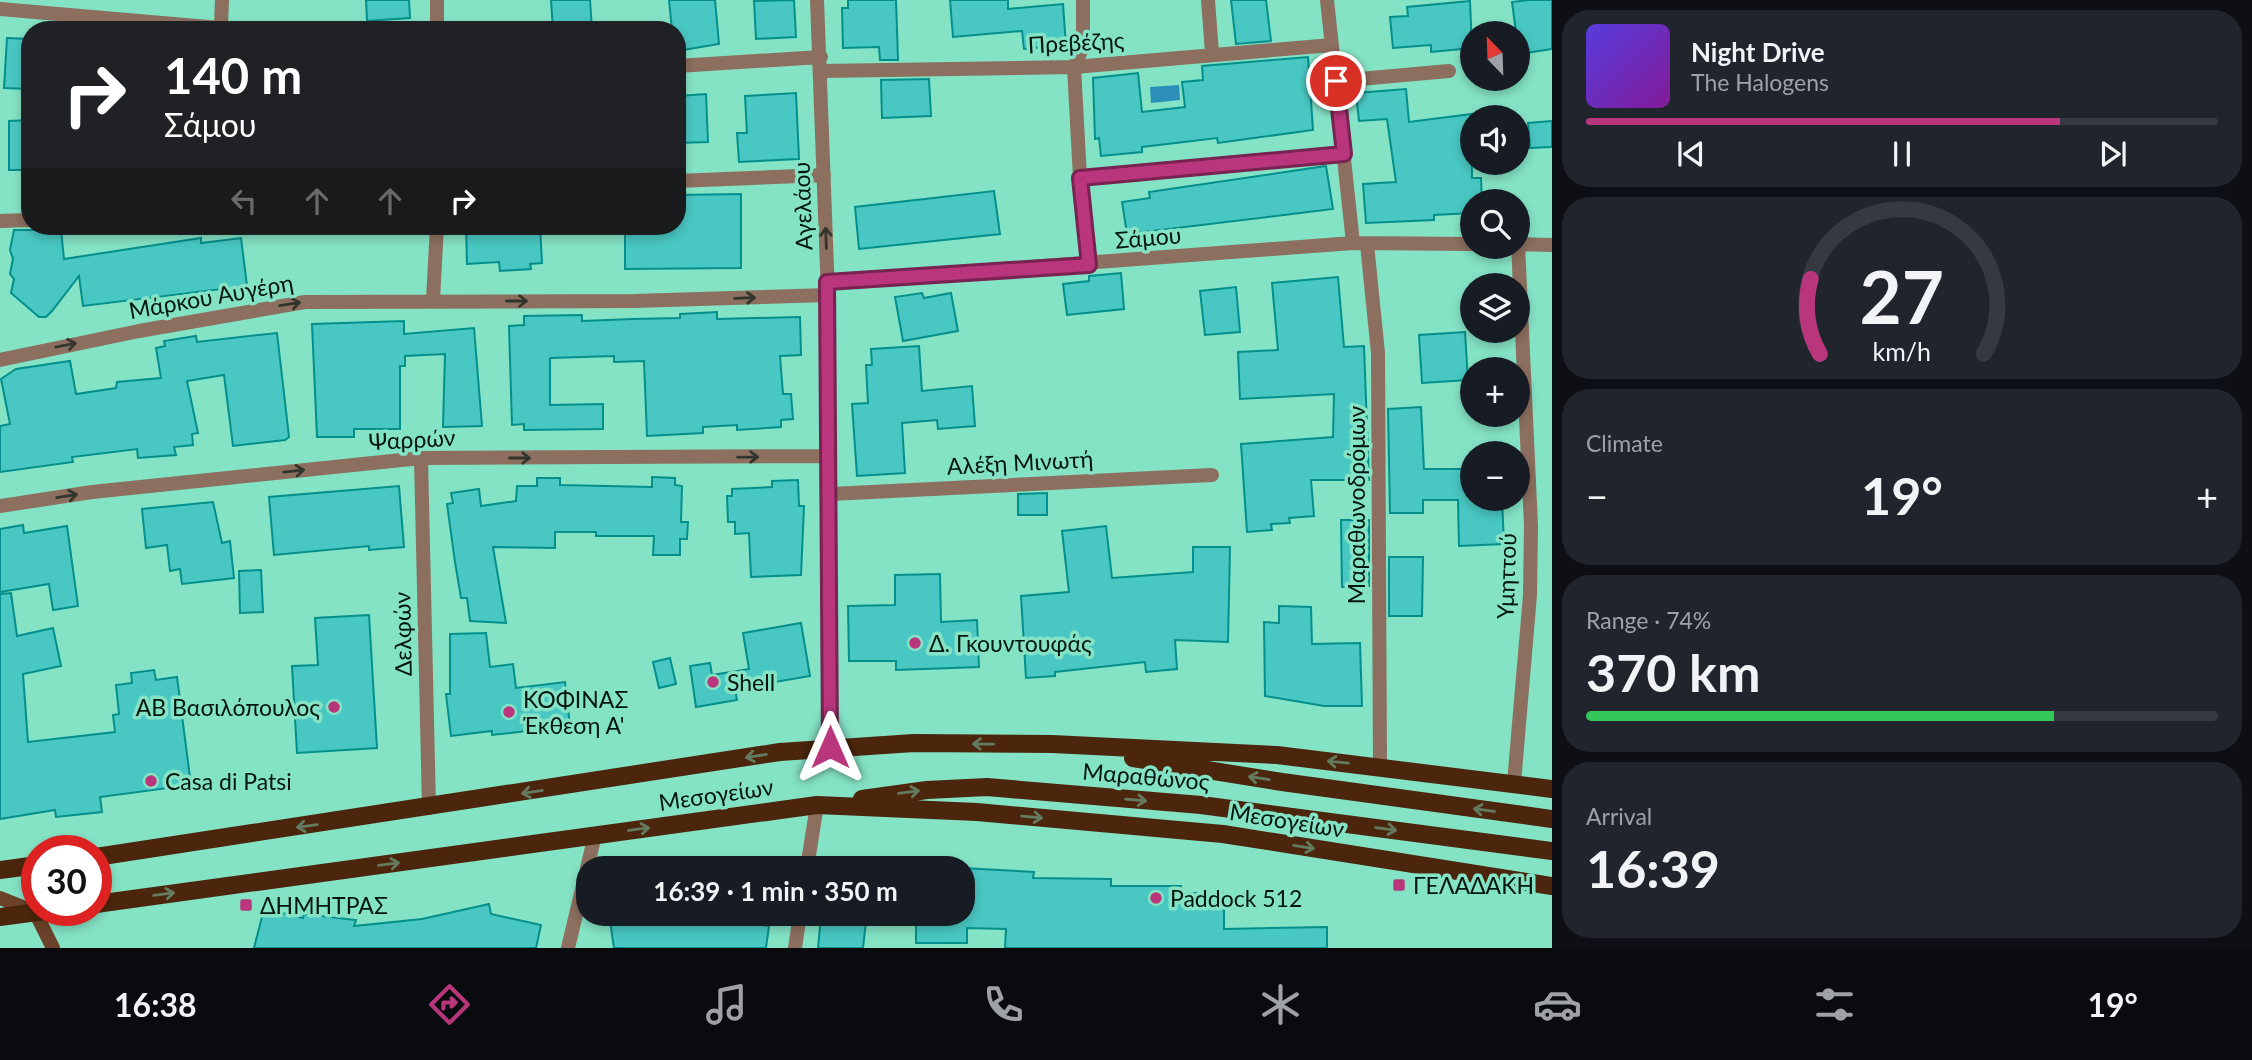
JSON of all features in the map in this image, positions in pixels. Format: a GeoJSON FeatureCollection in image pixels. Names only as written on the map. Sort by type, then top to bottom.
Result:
{"type":"FeatureCollection","features":[{"type":"Feature","properties":{"kind":"main road","name":"Μεσογείων"},"geometry":{"type":"LineString","coordinates":[[112,855],[830,747],[914,743],[1052,744],[1277,755],[1552,789]]}},
{"type":"Feature","properties":{"kind":"main road","name":"Μαραθώνος"},"geometry":{"type":"LineString","coordinates":[[1052,744],[1282,782],[1552,819]]}},
{"type":"Feature","properties":{"kind":"main road","name":"Μαραθώνος"},"geometry":{"type":"LineString","coordinates":[[817,805],[927,790],[987,788],[1200,805],[1552,851]]}},
{"type":"Feature","properties":{"kind":"main road","name":"Μεσογείων"},"geometry":{"type":"LineString","coordinates":[[112,902],[817,805],[977,812],[1223,834],[1552,886]]}},
{"type":"Feature","properties":{"kind":"main road"},"geometry":{"type":"LineString","coordinates":[[0,870],[21,867]]}},
{"type":"Feature","properties":{"kind":"main road"},"geometry":{"type":"LineString","coordinates":[[0,917],[21,914]]}},
{"type":"Feature","properties":{"kind":"street"},"geometry":{"type":"LineString","coordinates":[[221,21],[222,0]]}},
{"type":"Feature","properties":{"kind":"street"},"geometry":{"type":"LineString","coordinates":[[437,0],[437,21]]}},
{"type":"Feature","properties":{"kind":"street","name":"Αγελάου"},"geometry":{"type":"LineString","coordinates":[[817,0],[821,64],[831,494],[830,747]]}},
{"type":"Feature","properties":{"kind":"street"},"geometry":{"type":"LineString","coordinates":[[1083,0],[1083,47],[1074,67],[1080,178],[1089,265]]}},
{"type":"Feature","properties":{"kind":"street"},"geometry":{"type":"LineString","coordinates":[[1208,0],[1212,53]]}},
{"type":"Feature","properties":{"kind":"street","name":"Μαραθωνοδρόμων"},"geometry":{"type":"LineString","coordinates":[[1327,0],[1344,154],[1378,353],[1380,766]]}},
{"type":"Feature","properties":{"kind":"street"},"geometry":{"type":"LineString","coordinates":[[0,9],[156,21]]}},
{"type":"Feature","properties":{"kind":"street","name":"Πρεβέζης"},"geometry":{"type":"LineString","coordinates":[[686,66],[821,64],[1074,67],[1212,53],[1332,45]]}},
{"type":"Feature","properties":{"kind":"street"},"geometry":{"type":"LineString","coordinates":[[1336,81],[1448,71]]}},
{"type":"Feature","properties":{"kind":"street"},"geometry":{"type":"LineString","coordinates":[[1080,178],[1344,154]]}},
{"type":"Feature","properties":{"kind":"street"},"geometry":{"type":"LineString","coordinates":[[686,181],[824,175]]}},
{"type":"Feature","properties":{"kind":"street"},"geometry":{"type":"LineString","coordinates":[[0,222],[21,221]]}},
{"type":"Feature","properties":{"kind":"street"},"geometry":{"type":"LineString","coordinates":[[433,300],[437,235]]}},
{"type":"Feature","properties":{"kind":"street","name":"Σάμου"},"geometry":{"type":"LineString","coordinates":[[827,289],[1360,244],[1460,244]]}},
{"type":"Feature","properties":{"kind":"street"},"geometry":{"type":"LineString","coordinates":[[1530,244],[1552,245]]}},
{"type":"Feature","properties":{"kind":"street","name":"Υμηττού"},"geometry":{"type":"LineString","coordinates":[[1514,783],[1530,595],[1531,526],[1519,259]]}},
{"type":"Feature","properties":{"kind":"street","name":"Μάρκου Αυγέρη"},"geometry":{"type":"LineString","coordinates":[[0,360],[29,352],[289,304],[433,300],[634,301],[827,289]]}},
{"type":"Feature","properties":{"kind":"street","name":"Ψαρρών"},"geometry":{"type":"LineString","coordinates":[[0,506],[92,492],[421,458],[830,456]]}},
{"type":"Feature","properties":{"kind":"street","name":"Δελφών"},"geometry":{"type":"LineString","coordinates":[[421,458],[429,808]]}},
{"type":"Feature","properties":{"kind":"street","name":"Αλέξη Μινωτή"},"geometry":{"type":"LineString","coordinates":[[831,494],[1212,475]]}},
{"type":"Feature","properties":{"kind":"street"},"geometry":{"type":"LineString","coordinates":[[809,856],[817,805]]}},
{"type":"Feature","properties":{"kind":"street"},"geometry":{"type":"LineString","coordinates":[[568,948],[595,835]]}},
{"type":"Feature","properties":{"kind":"street"},"geometry":{"type":"LineString","coordinates":[[0,898],[21,904]]}},
{"type":"Feature","properties":{"kind":"street"},"geometry":{"type":"LineString","coordinates":[[47,926],[53,948]]}},
{"type":"Feature","properties":{"kind":"street"},"geometry":{"type":"LineString","coordinates":[[795,948],[798,926]]}},
{"type":"Feature","properties":{"kind":"water"},"geometry":{"type":"Polygon","coordinates":[[[1179,85],[1180,100],[1151,103],[1150,87],[1179,85]]]}},
{"type":"Feature","properties":{"kind":"building"},"geometry":{"type":"Polygon","coordinates":[[[366,0],[409,0],[410,18],[367,21],[366,0]]]}},
{"type":"Feature","properties":{"kind":"building"},"geometry":{"type":"Polygon","coordinates":[[[551,0],[590,0],[591,21],[552,21],[551,0]]]}},
{"type":"Feature","properties":{"kind":"building"},"geometry":{"type":"Polygon","coordinates":[[[669,0],[715,0],[719,44],[686,50],[686,21],[671,21],[669,0]]]}},
{"type":"Feature","properties":{"kind":"building"},"geometry":{"type":"Polygon","coordinates":[[[794,0],[796,37],[756,39],[754,1],[794,0]]]}},
{"type":"Feature","properties":{"kind":"building"},"geometry":{"type":"Polygon","coordinates":[[[848,0],[896,0],[898,60],[880,60],[879,47],[843,48],[842,8],[848,8],[848,0]]]}},
{"type":"Feature","properties":{"kind":"building"},"geometry":{"type":"Polygon","coordinates":[[[950,0],[1008,0],[1008,9],[1063,4],[1066,45],[1024,49],[1022,31],[953,37],[950,0]]]}},
{"type":"Feature","properties":{"kind":"building"},"geometry":{"type":"Polygon","coordinates":[[[1231,0],[1266,0],[1271,41],[1236,44],[1231,0]]]}},
{"type":"Feature","properties":{"kind":"building"},"geometry":{"type":"Polygon","coordinates":[[[1552,0],[1552,49],[1530,52],[1530,21],[1514,21],[1512,2],[1552,0]]]}},
{"type":"Feature","properties":{"kind":"building"},"geometry":{"type":"Polygon","coordinates":[[[1470,1],[1471,21],[1460,21],[1460,49],[1431,52],[1431,45],[1393,48],[1390,17],[1408,16],[1407,7],[1470,1]]]}},
{"type":"Feature","properties":{"kind":"building"},"geometry":{"type":"Polygon","coordinates":[[[7,38],[21,39],[21,89],[4,88],[7,38]]]}},
{"type":"Feature","properties":{"kind":"building"},"geometry":{"type":"Polygon","coordinates":[[[1308,57],[1313,130],[1218,143],[1217,138],[1142,147],[1142,152],[1101,156],[1099,138],[1095,139],[1093,78],[1138,73],[1142,112],[1185,107],[1182,82],[1203,80],[1202,66],[1308,57]]]}},
{"type":"Feature","properties":{"kind":"building"},"geometry":{"type":"Polygon","coordinates":[[[929,79],[931,116],[882,118],[881,80],[929,79]]]}},
{"type":"Feature","properties":{"kind":"building"},"geometry":{"type":"Polygon","coordinates":[[[1406,89],[1409,122],[1460,116],[1460,175],[1481,178],[1481,189],[1460,189],[1460,214],[1434,215],[1434,220],[1366,223],[1363,184],[1396,182],[1387,119],[1359,121],[1356,93],[1406,89]]]}},
{"type":"Feature","properties":{"kind":"building"},"geometry":{"type":"Polygon","coordinates":[[[796,93],[799,159],[739,162],[737,133],[747,133],[745,96],[796,93]]]}},
{"type":"Feature","properties":{"kind":"building"},"geometry":{"type":"Polygon","coordinates":[[[706,94],[708,142],[686,143],[686,95],[706,94]]]}},
{"type":"Feature","properties":{"kind":"building"},"geometry":{"type":"Polygon","coordinates":[[[21,120],[21,170],[9,170],[9,121],[21,120]]]}},
{"type":"Feature","properties":{"kind":"building"},"geometry":{"type":"Polygon","coordinates":[[[1552,121],[1552,147],[1530,148],[1530,123],[1552,121]]]}},
{"type":"Feature","properties":{"kind":"building"},"geometry":{"type":"Polygon","coordinates":[[[1326,166],[1333,209],[1127,234],[1122,202],[1150,198],[1149,192],[1326,166]]]}},
{"type":"Feature","properties":{"kind":"building"},"geometry":{"type":"Polygon","coordinates":[[[994,191],[1000,234],[859,249],[855,207],[994,191]]]}},
{"type":"Feature","properties":{"kind":"building"},"geometry":{"type":"Polygon","coordinates":[[[741,194],[741,268],[625,269],[625,235],[686,235],[686,195],[741,194]]]}},
{"type":"Feature","properties":{"kind":"building"},"geometry":{"type":"Polygon","coordinates":[[[14,230],[21,230],[21,235],[62,235],[64,259],[201,238],[201,243],[241,238],[247,286],[83,306],[79,276],[52,311],[46,317],[39,317],[11,293],[14,279],[10,274],[13,259],[10,250],[14,230]]]}},
{"type":"Feature","properties":{"kind":"building"},"geometry":{"type":"Polygon","coordinates":[[[466,235],[540,235],[542,263],[530,264],[531,269],[500,271],[499,262],[467,264],[466,235]]]}},
{"type":"Feature","properties":{"kind":"building"},"geometry":{"type":"Polygon","coordinates":[[[1121,273],[1124,309],[1067,315],[1063,284],[1089,281],[1089,276],[1121,273]]]}},
{"type":"Feature","properties":{"kind":"building"},"geometry":{"type":"Polygon","coordinates":[[[1338,277],[1344,347],[1364,346],[1369,480],[1311,480],[1314,516],[1289,518],[1290,523],[1271,524],[1272,530],[1247,532],[1241,444],[1333,437],[1334,394],[1240,399],[1238,352],[1278,350],[1272,283],[1338,277]]]}},
{"type":"Feature","properties":{"kind":"building"},"geometry":{"type":"Polygon","coordinates":[[[1236,287],[1240,332],[1205,335],[1200,291],[1236,287]]]}},
{"type":"Feature","properties":{"kind":"building"},"geometry":{"type":"Polygon","coordinates":[[[922,293],[924,298],[951,293],[958,331],[903,341],[895,297],[922,293]]]}},
{"type":"Feature","properties":{"kind":"building"},"geometry":{"type":"Polygon","coordinates":[[[717,312],[717,319],[800,317],[801,355],[780,356],[783,394],[791,394],[793,419],[781,420],[781,427],[737,430],[737,425],[703,427],[703,433],[647,436],[644,361],[614,362],[614,356],[550,358],[550,405],[603,404],[603,429],[524,430],[524,424],[512,425],[509,326],[524,325],[524,316],[582,315],[582,321],[680,318],[680,314],[717,312]]]}},
{"type":"Feature","properties":{"kind":"building"},"geometry":{"type":"Polygon","coordinates":[[[404,321],[404,334],[474,328],[482,426],[443,427],[445,354],[405,356],[405,366],[400,366],[400,429],[354,429],[354,437],[317,437],[312,324],[404,321]]]}},
{"type":"Feature","properties":{"kind":"building"},"geometry":{"type":"Polygon","coordinates":[[[1460,332],[1460,343],[1466,343],[1467,357],[1460,357],[1460,381],[1422,383],[1419,335],[1460,332]]]}},
{"type":"Feature","properties":{"kind":"building"},"geometry":{"type":"Polygon","coordinates":[[[277,333],[289,437],[285,440],[233,446],[224,375],[187,381],[198,433],[192,434],[193,445],[174,447],[176,455],[138,458],[137,449],[72,457],[73,462],[0,472],[0,426],[10,424],[1,379],[16,369],[70,361],[76,394],[116,388],[117,382],[161,378],[156,348],[165,346],[164,341],[196,336],[197,342],[277,333]]]}},
{"type":"Feature","properties":{"kind":"building"},"geometry":{"type":"Polygon","coordinates":[[[919,346],[922,391],[972,386],[975,426],[938,429],[937,420],[902,423],[905,473],[857,476],[852,404],[868,403],[866,365],[872,365],[871,349],[919,346]]]}},
{"type":"Feature","properties":{"kind":"building"},"geometry":{"type":"Polygon","coordinates":[[[1421,407],[1424,469],[1460,469],[1460,511],[1503,511],[1504,544],[1459,546],[1458,500],[1423,500],[1423,513],[1390,513],[1388,409],[1421,407]]]}},
{"type":"Feature","properties":{"kind":"building"},"geometry":{"type":"Polygon","coordinates":[[[652,477],[675,478],[675,485],[682,486],[681,522],[688,522],[687,539],[680,539],[680,555],[653,555],[654,536],[596,536],[596,532],[555,532],[555,548],[493,547],[506,623],[470,621],[467,598],[461,598],[455,562],[447,504],[453,503],[451,493],[479,489],[481,506],[516,501],[517,486],[537,486],[537,478],[560,478],[560,485],[652,487],[652,477]]]}},
{"type":"Feature","properties":{"kind":"building"},"geometry":{"type":"Polygon","coordinates":[[[798,480],[799,506],[804,506],[801,575],[751,577],[749,533],[735,534],[735,522],[728,522],[727,496],[732,496],[732,489],[772,487],[772,481],[798,480]]]}},
{"type":"Feature","properties":{"kind":"building"},"geometry":{"type":"Polygon","coordinates":[[[399,486],[404,547],[369,550],[369,546],[274,555],[269,497],[399,486]]]}},
{"type":"Feature","properties":{"kind":"building"},"geometry":{"type":"Polygon","coordinates":[[[1047,493],[1047,515],[1018,515],[1018,494],[1047,493]]]}},
{"type":"Feature","properties":{"kind":"building"},"geometry":{"type":"Polygon","coordinates":[[[213,502],[222,543],[230,541],[234,578],[182,584],[180,569],[170,571],[167,545],[146,548],[142,509],[213,502]]]}},
{"type":"Feature","properties":{"kind":"building"},"geometry":{"type":"Polygon","coordinates":[[[1341,520],[1369,520],[1369,586],[1342,587],[1341,520]]]}},
{"type":"Feature","properties":{"kind":"building"},"geometry":{"type":"Polygon","coordinates":[[[23,525],[24,533],[67,526],[78,606],[53,610],[49,584],[0,592],[0,529],[23,525]]]}},
{"type":"Feature","properties":{"kind":"building"},"geometry":{"type":"Polygon","coordinates":[[[1106,526],[1112,578],[1193,572],[1193,547],[1230,547],[1228,642],[1175,640],[1177,669],[1146,672],[1145,662],[1026,678],[1021,596],[1069,592],[1062,531],[1106,526]]]}},
{"type":"Feature","properties":{"kind":"building"},"geometry":{"type":"Polygon","coordinates":[[[1389,557],[1423,557],[1422,616],[1389,616],[1389,557]]]}},
{"type":"Feature","properties":{"kind":"building"},"geometry":{"type":"Polygon","coordinates":[[[261,570],[263,612],[240,613],[239,571],[261,570]]]}},
{"type":"Feature","properties":{"kind":"building"},"geometry":{"type":"Polygon","coordinates":[[[940,574],[941,622],[977,620],[979,667],[896,670],[896,661],[849,661],[848,606],[895,605],[895,575],[940,574]]]}},
{"type":"Feature","properties":{"kind":"building"},"geometry":{"type":"Polygon","coordinates":[[[11,593],[17,636],[53,628],[61,666],[23,674],[28,742],[115,732],[113,715],[119,714],[116,685],[132,683],[131,673],[154,670],[156,680],[177,677],[191,785],[100,797],[102,812],[56,817],[55,810],[0,819],[0,594],[11,593]]]}},
{"type":"Feature","properties":{"kind":"building"},"geometry":{"type":"Polygon","coordinates":[[[1279,606],[1311,607],[1312,644],[1360,643],[1362,706],[1324,706],[1265,696],[1264,622],[1279,623],[1279,606]]]}},
{"type":"Feature","properties":{"kind":"building","name":"ΑΒ Βασιλόπουλος"},"geometry":{"type":"Polygon","coordinates":[[[369,615],[377,748],[297,753],[292,666],[318,665],[315,618],[369,615]]]}},
{"type":"Feature","properties":{"kind":"building"},"geometry":{"type":"Polygon","coordinates":[[[801,623],[810,676],[735,689],[737,700],[696,707],[690,666],[710,663],[712,675],[749,669],[743,633],[801,623]]]}},
{"type":"Feature","properties":{"kind":"building"},"geometry":{"type":"Polygon","coordinates":[[[486,633],[490,667],[513,664],[516,688],[565,682],[570,726],[492,735],[492,731],[451,736],[446,694],[450,694],[450,634],[486,633]]]}},
{"type":"Feature","properties":{"kind":"building"},"geometry":{"type":"Polygon","coordinates":[[[670,658],[676,684],[659,688],[653,662],[670,658]]]}},
{"type":"Feature","properties":{"kind":"building"},"geometry":{"type":"Polygon","coordinates":[[[975,869],[1034,872],[1033,878],[1111,879],[1111,886],[1181,886],[1181,893],[1224,893],[1224,929],[1327,927],[1327,948],[1005,948],[1006,929],[967,928],[967,943],[916,943],[916,926],[975,926],[975,869]]]}},
{"type":"Feature","properties":{"kind":"building"},"geometry":{"type":"Polygon","coordinates":[[[489,904],[491,914],[541,925],[536,948],[254,948],[264,909],[303,918],[304,914],[356,920],[354,926],[422,919],[489,904]]]}},
{"type":"Feature","properties":{"kind":"building"},"geometry":{"type":"Polygon","coordinates":[[[611,926],[769,926],[766,948],[614,948],[611,926]]]}},
{"type":"Feature","properties":{"kind":"building"},"geometry":{"type":"Polygon","coordinates":[[[820,926],[865,926],[863,948],[818,948],[820,926]]]}},
{"type":"Feature","properties":{"kind":"place","name":"Δ. Γκουντουφάς"},"geometry":{"type":"Point","coordinates":[915,643]}},
{"type":"Feature","properties":{"kind":"place","name":"Shell"},"geometry":{"type":"Point","coordinates":[713,682]}},
{"type":"Feature","properties":{"kind":"place","name":"ΑΒ Βασιλόπουλος"},"geometry":{"type":"Point","coordinates":[334,707]}},
{"type":"Feature","properties":{"kind":"place","name":"ΚΟΦΙΝΑΣ Έκθεση Α'"},"geometry":{"type":"Point","coordinates":[509,712]}},
{"type":"Feature","properties":{"kind":"place","name":"Casa di Patsi"},"geometry":{"type":"Point","coordinates":[151,781]}},
{"type":"Feature","properties":{"kind":"place","name":"ΓΕΛΑΔΑΚΗ"},"geometry":{"type":"Point","coordinates":[1399,885]}},
{"type":"Feature","properties":{"kind":"place","name":"Paddock 512"},"geometry":{"type":"Point","coordinates":[1156,898]}},
{"type":"Feature","properties":{"kind":"place","name":"ΔΗΜΗΤΡΑΣ"},"geometry":{"type":"Point","coordinates":[246,905]}},
{"type":"Feature","properties":{"kind":"route"},"geometry":{"type":"LineString","coordinates":[[830,747],[831,494],[827,282],[1089,265],[1080,178],[1344,154],[1336,81]]}}]}
